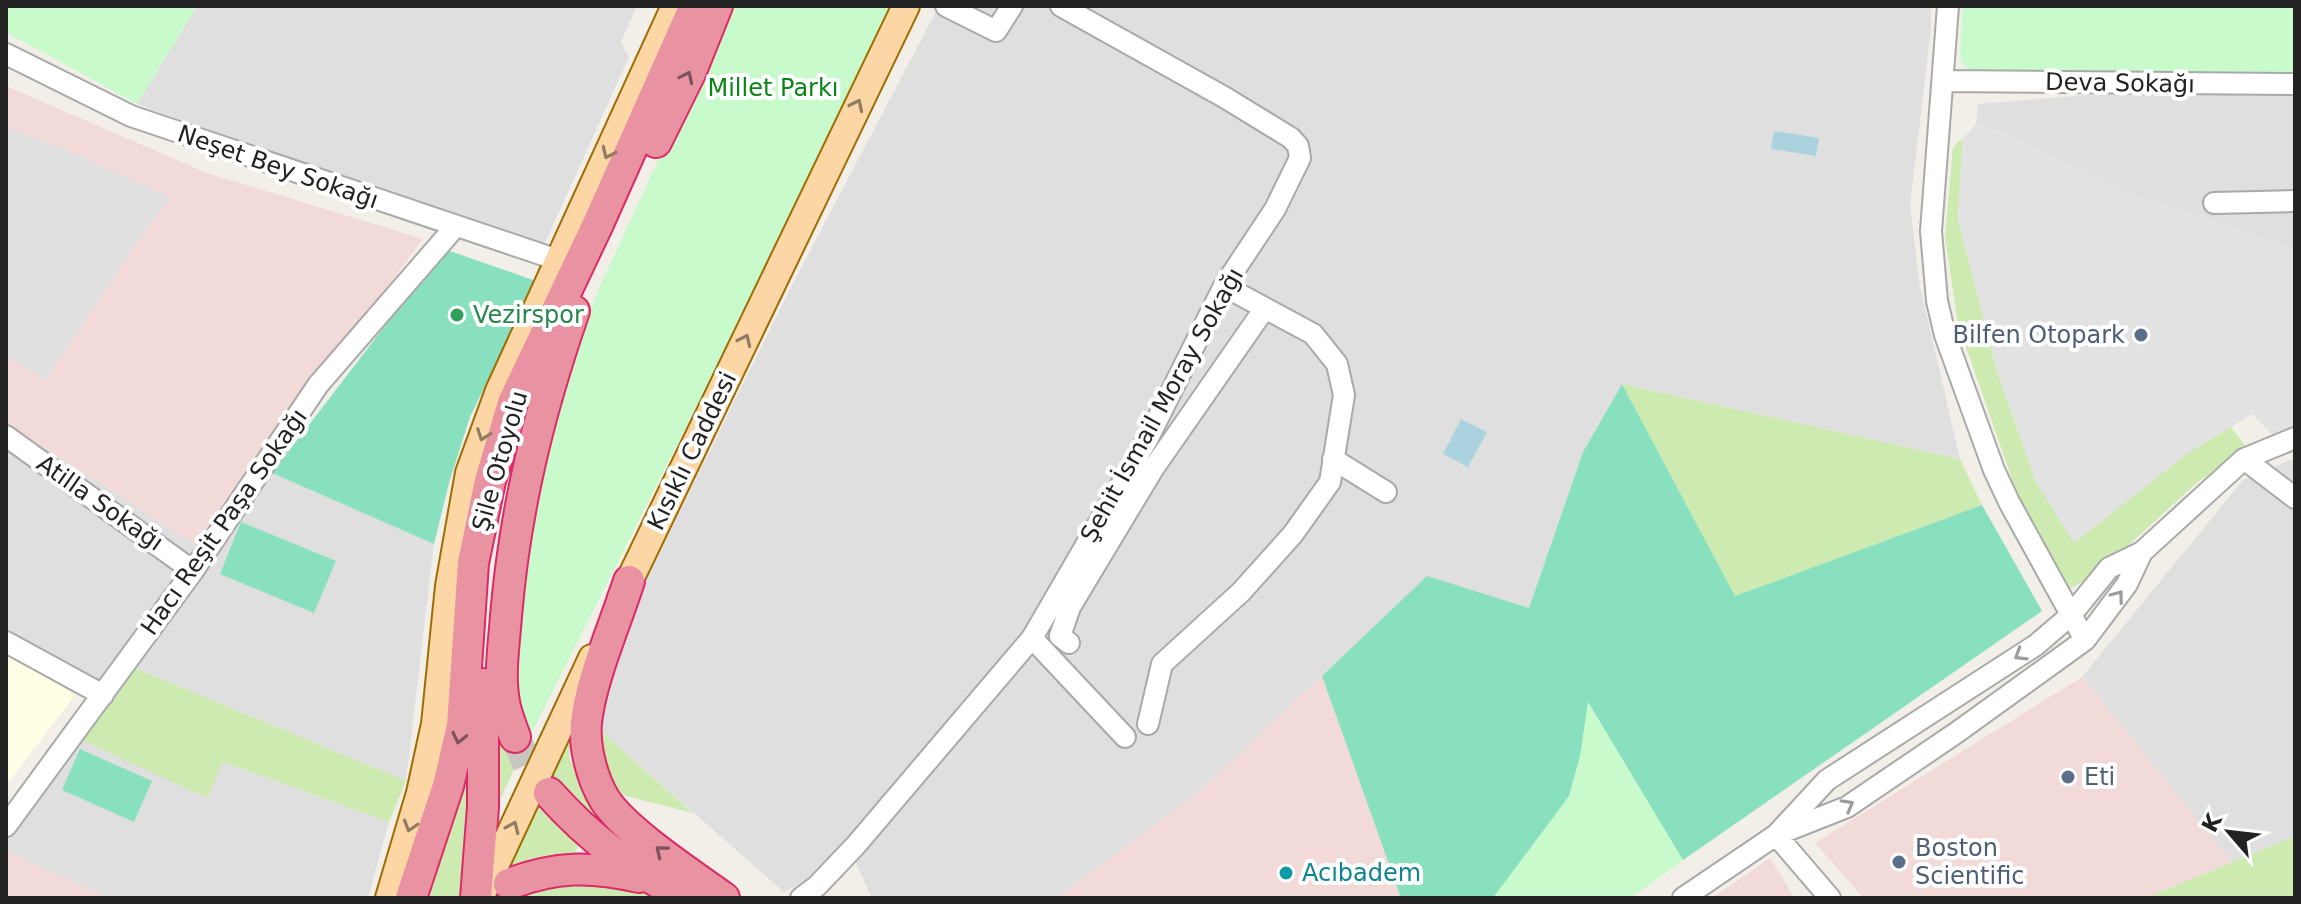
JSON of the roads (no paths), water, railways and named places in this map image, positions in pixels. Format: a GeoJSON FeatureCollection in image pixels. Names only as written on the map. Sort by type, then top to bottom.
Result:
{"type":"FeatureCollection","features":[{"type":"Feature","properties":{"kind":"highway","name":"Şile Otoyolu"},"geometry":{"type":"LineString","coordinates":[[411,898],[448,786],[462,726],[473,563],[490,481],[513,403],[597,226],[695,6]]}},
{"type":"Feature","properties":{"kind":"highway","name":"Şile Otoyolu"},"geometry":{"type":"LineString","coordinates":[[478,898],[483,807],[483,665],[491,561],[520,437],[542,373],[691,71],[717,6]]}},
{"type":"Feature","properties":{"kind":"highway"},"geometry":{"type":"LineString","coordinates":[[515,737],[504,703],[502,673],[514,541],[529,459],[548,386],[574,311]]}},
{"type":"Feature","properties":{"kind":"highway"},"geometry":{"type":"LineString","coordinates":[[629,581],[590,698],[586,724],[592,770],[605,800],[623,821],[724,898]]}},
{"type":"Feature","properties":{"kind":"highway"},"geometry":{"type":"LineString","coordinates":[[549,793],[578,825],[624,863],[680,894]]}},
{"type":"Feature","properties":{"kind":"highway"},"geometry":{"type":"LineString","coordinates":[[509,884],[539,872],[586,868],[643,878],[680,894]]}},
{"type":"Feature","properties":{"kind":"main road"},"geometry":{"type":"LineString","coordinates":[[389,898],[420,793],[435,724],[449,586],[469,473],[499,391],[675,6]]}},
{"type":"Feature","properties":{"kind":"main road","name":"Kısıklı Caddesi"},"geometry":{"type":"LineString","coordinates":[[478,898],[906,6]]}},
{"type":"Feature","properties":{"kind":"street"},"geometry":{"type":"LineString","coordinates":[[946,6],[996,31],[1012,6]]}},
{"type":"Feature","properties":{"kind":"street","name":"Şehit İsmail Moray Sokağı"},"geometry":{"type":"LineString","coordinates":[[801,898],[817,886],[856,845],[1032,638],[1147,440],[1224,286],[1275,209],[1300,158],[1298,146],[1291,138],[1061,6]]}},
{"type":"Feature","properties":{"kind":"street"},"geometry":{"type":"LineString","coordinates":[[1948,6],[1931,231],[1937,301],[1949,346],[1994,470],[2085,640]]}},
{"type":"Feature","properties":{"kind":"street","name":"Neşet Bey Sokağı"},"geometry":{"type":"LineString","coordinates":[[6,54],[131,116],[558,260]]}},
{"type":"Feature","properties":{"kind":"street","name":"Deva Sokağı"},"geometry":{"type":"LineString","coordinates":[[1944,81],[2295,84]]}},
{"type":"Feature","properties":{"kind":"street"},"geometry":{"type":"LineString","coordinates":[[2214,203],[2295,201]]}},
{"type":"Feature","properties":{"kind":"street","name":"Hacı Reşit Paşa Sokağı"},"geometry":{"type":"LineString","coordinates":[[6,826],[193,571],[318,385],[455,227]]}},
{"type":"Feature","properties":{"kind":"street"},"geometry":{"type":"LineString","coordinates":[[1148,724],[1162,664],[1241,592],[1293,534],[1330,482],[1344,395],[1337,364],[1313,334],[1224,286]]}},
{"type":"Feature","properties":{"kind":"street"},"geometry":{"type":"LineString","coordinates":[[1069,643],[1060,636],[1070,607],[1153,469],[1265,308]]}},
{"type":"Feature","properties":{"kind":"street","name":"Atilla Sokağı"},"geometry":{"type":"LineString","coordinates":[[6,436],[193,571]]}},
{"type":"Feature","properties":{"kind":"street"},"geometry":{"type":"LineString","coordinates":[[1776,835],[1827,780],[2036,645],[2071,615],[2109,568],[2142,552],[2244,459],[2295,438]]}},
{"type":"Feature","properties":{"kind":"street"},"geometry":{"type":"LineString","coordinates":[[1333,459],[1386,492]]}},
{"type":"Feature","properties":{"kind":"street"},"geometry":{"type":"LineString","coordinates":[[2244,459],[2295,498]]}},
{"type":"Feature","properties":{"kind":"street"},"geometry":{"type":"LineString","coordinates":[[1683,898],[1776,835],[1847,807],[2085,640],[2127,584],[2142,552]]}},
{"type":"Feature","properties":{"kind":"street"},"geometry":{"type":"LineString","coordinates":[[1032,638],[1125,737]]}},
{"type":"Feature","properties":{"kind":"street"},"geometry":{"type":"LineString","coordinates":[[6,642],[103,695]]}},
{"type":"Feature","properties":{"kind":"street"},"geometry":{"type":"LineString","coordinates":[[1776,835],[1830,898]]}},
{"type":"Feature","properties":{"kind":"water"},"geometry":{"type":"Polygon","coordinates":[[[1774,131],[1819,138],[1816,156],[1771,149],[1774,131]]]}},
{"type":"Feature","properties":{"kind":"water"},"geometry":{"type":"Polygon","coordinates":[[[1461,419],[1487,432],[1468,467],[1443,454],[1461,419]]]}},
{"type":"Feature","properties":{"kind":"tunnel"},"geometry":{"type":"LineString","coordinates":[[515,737],[529,767],[549,793]]}},
{"type":"Feature","properties":{"kind":"place","name":"Vezirspor"},"geometry":{"type":"Point","coordinates":[457,315]}},
{"type":"Feature","properties":{"kind":"place","name":"Bilfen Otopark"},"geometry":{"type":"Point","coordinates":[2141,335]}},
{"type":"Feature","properties":{"kind":"place","name":"Eti"},"geometry":{"type":"Point","coordinates":[2068,777]}},
{"type":"Feature","properties":{"kind":"place","name":"Boston Scientific"},"geometry":{"type":"Point","coordinates":[1899,862]}},
{"type":"Feature","properties":{"kind":"place","name":"Acıbadem"},"geometry":{"type":"Point","coordinates":[1286,873]}},
{"type":"Feature","properties":{"kind":"park label","name":"Millet Parkı"},"geometry":{"type":"Point","coordinates":[773,88]}}]}
